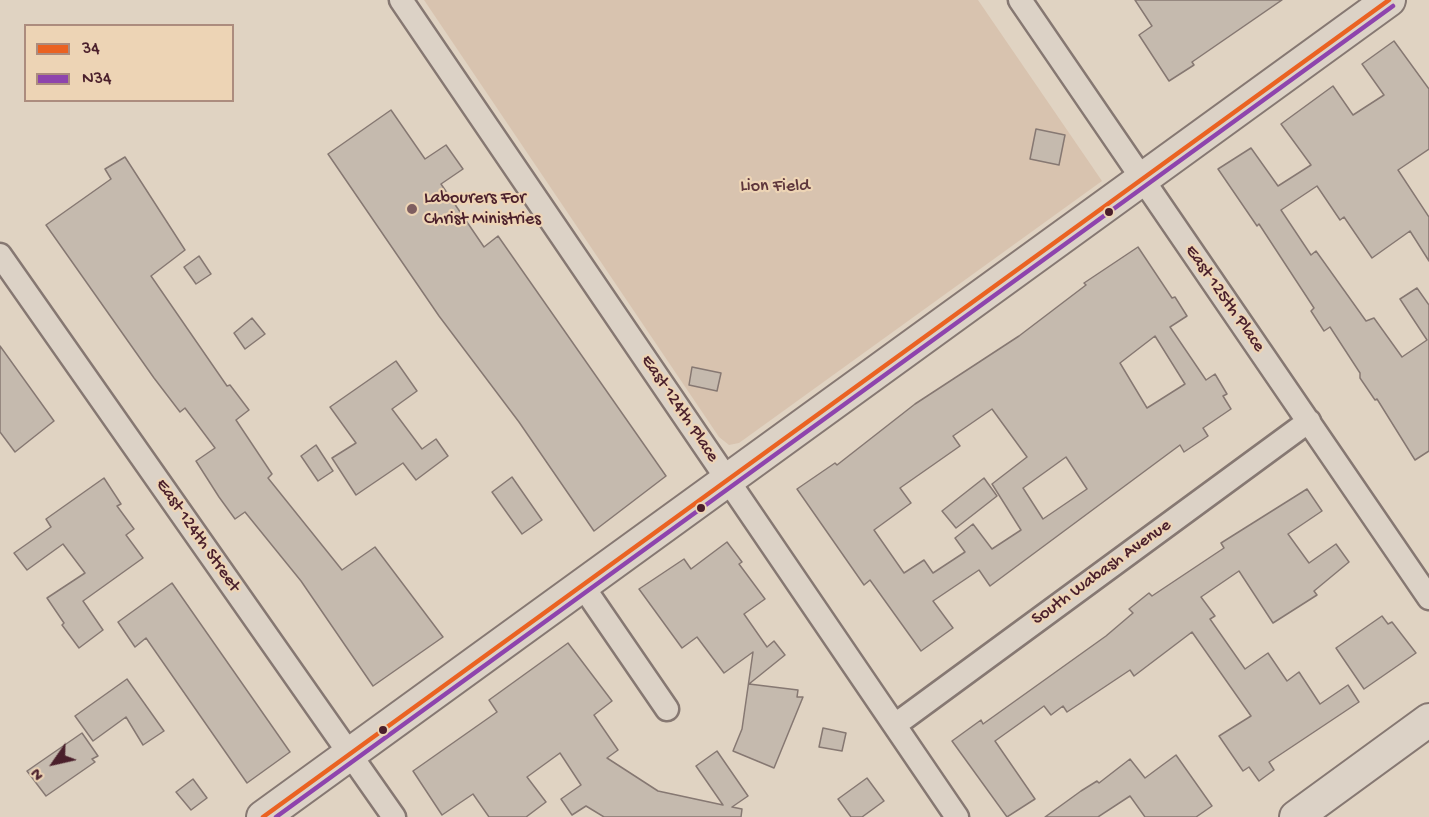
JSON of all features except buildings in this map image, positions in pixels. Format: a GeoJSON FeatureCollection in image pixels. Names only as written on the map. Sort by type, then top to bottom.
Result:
{"type":"FeatureCollection","features":[{"type":"Feature","properties":{"kind":"main road"},"geometry":{"type":"LineString","coordinates":[[263,817],[1389,0]]}},
{"type":"Feature","properties":{"kind":"main road"},"geometry":{"type":"LineString","coordinates":[[1296,817],[1429,720]]}},
{"type":"Feature","properties":{"kind":"street","name":"East 124th Place"},"geometry":{"type":"LineString","coordinates":[[401,0],[957,817]]}},
{"type":"Feature","properties":{"kind":"street","name":"East 125th Place"},"geometry":{"type":"LineString","coordinates":[[1020,0],[1429,598]]}},
{"type":"Feature","properties":{"kind":"street","name":"East 124th Street"},"geometry":{"type":"LineString","coordinates":[[0,255],[394,817]]}},
{"type":"Feature","properties":{"kind":"street","name":"South Wabash Avenue"},"geometry":{"type":"LineString","coordinates":[[895,725],[1309,421]]}},
{"type":"Feature","properties":{"kind":"street"},"geometry":{"type":"LineString","coordinates":[[582,585],[667,709]]}},
{"type":"Feature","properties":{"kind":"green space","name":"Lion Field"},"geometry":{"type":"Polygon","coordinates":[[[424,0],[978,0],[1102,181],[739,443],[729,445],[719,437],[424,0]]]}},
{"type":"Feature","properties":{"kind":"transit line","name":"34"},"geometry":{"type":"LineString","coordinates":[[263,817],[1389,0]]}},
{"type":"Feature","properties":{"kind":"transit line","name":"N34"},"geometry":{"type":"LineString","coordinates":[[276,817],[1393,6]]}},
{"type":"Feature","properties":{"kind":"place","name":"Labourers For Christ Ministries"},"geometry":{"type":"Point","coordinates":[412,209]}}]}
